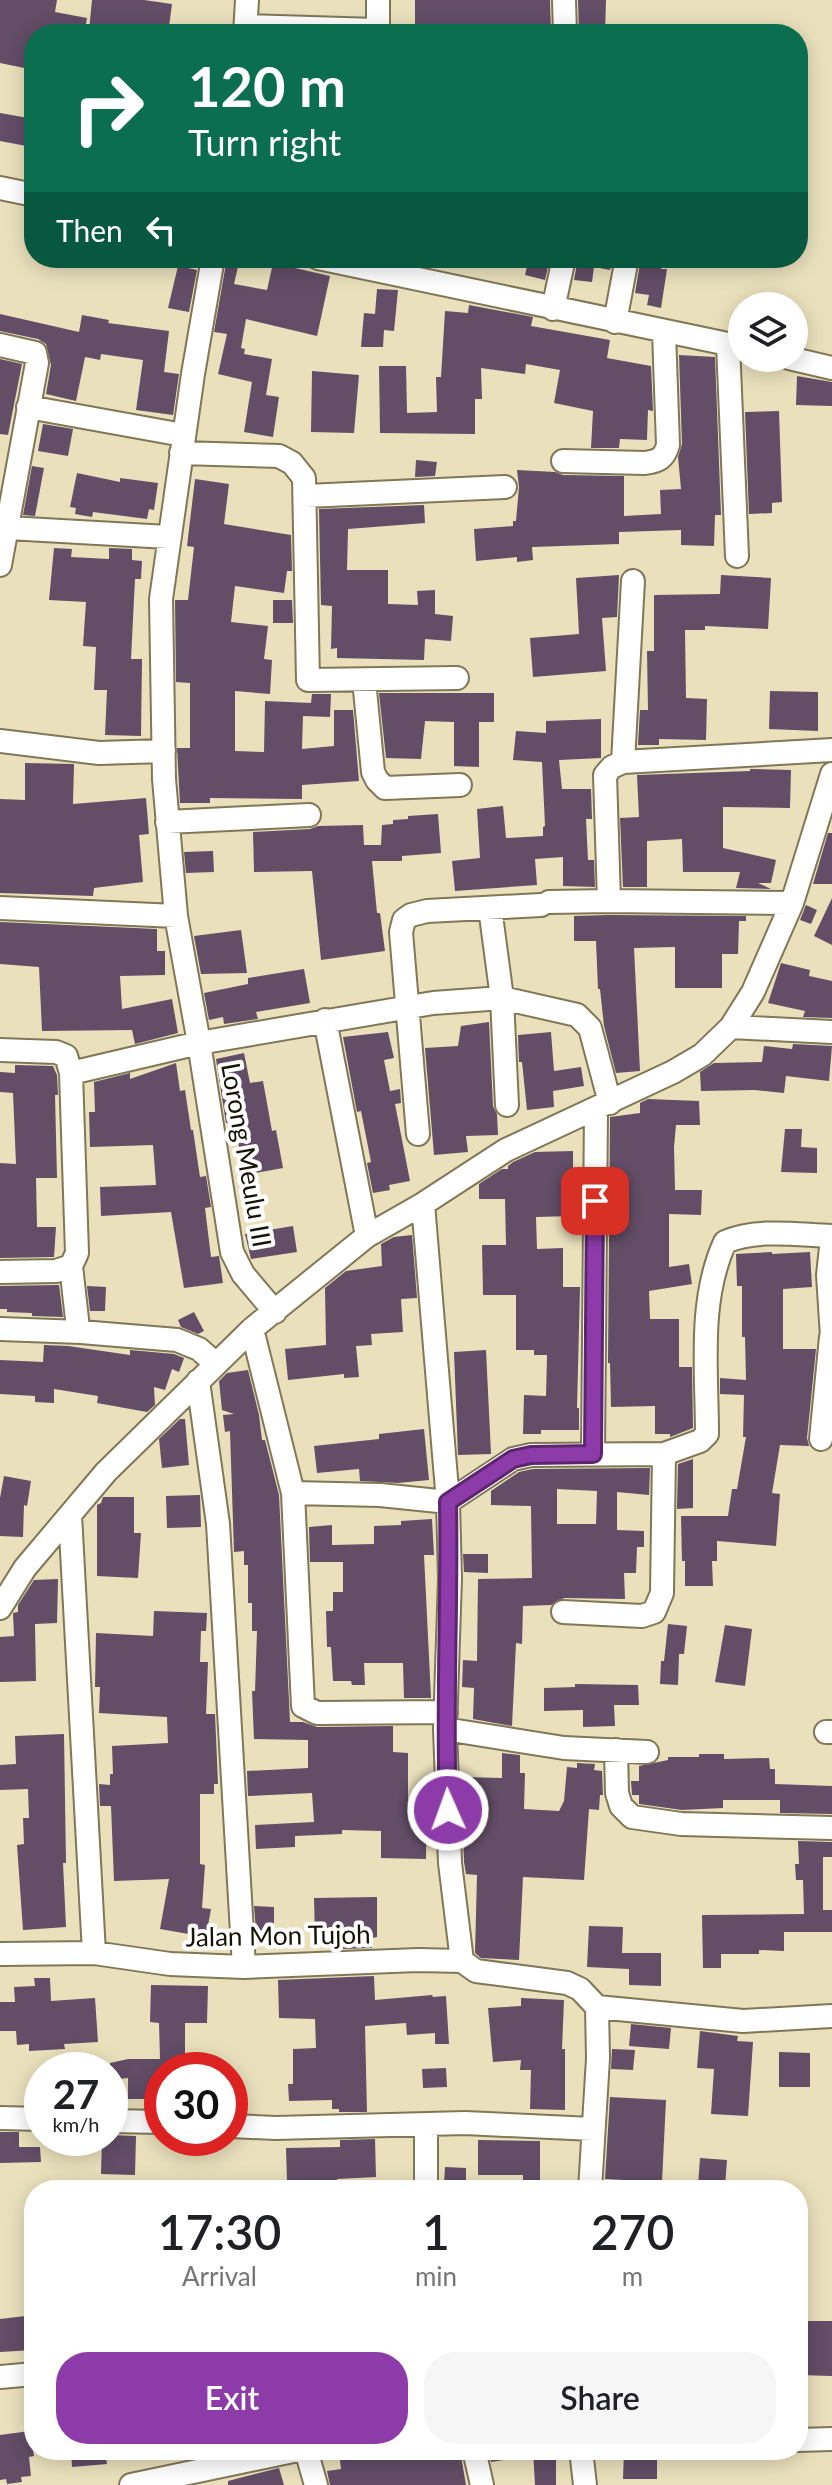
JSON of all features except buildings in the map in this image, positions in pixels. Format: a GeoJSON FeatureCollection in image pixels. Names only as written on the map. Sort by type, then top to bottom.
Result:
{"type":"FeatureCollection","features":[{"type":"Feature","properties":{"kind":"street"},"geometry":{"type":"LineString","coordinates":[[245,24],[247,0]]}},
{"type":"Feature","properties":{"kind":"street"},"geometry":{"type":"LineString","coordinates":[[377,24],[378,0]]}},
{"type":"Feature","properties":{"kind":"street"},"geometry":{"type":"LineString","coordinates":[[564,0],[565,24]]}},
{"type":"Feature","properties":{"kind":"street"},"geometry":{"type":"LineString","coordinates":[[0,188],[24,193]]}},
{"type":"Feature","properties":{"kind":"street","name":"Lorong Meulu III"},"geometry":{"type":"LineString","coordinates":[[211,268],[182,444],[161,599],[167,822],[176,916],[232,1252],[243,1274],[275,1312]]}},
{"type":"Feature","properties":{"kind":"street"},"geometry":{"type":"LineString","coordinates":[[364,268],[728,344]]}},
{"type":"Feature","properties":{"kind":"street"},"geometry":{"type":"LineString","coordinates":[[553,309],[562,268]]}},
{"type":"Feature","properties":{"kind":"street"},"geometry":{"type":"LineString","coordinates":[[615,322],[625,268]]}},
{"type":"Feature","properties":{"kind":"street"},"geometry":{"type":"LineString","coordinates":[[563,461],[645,463],[658,461],[665,454],[668,445],[664,332]]}},
{"type":"Feature","properties":{"kind":"street"},"geometry":{"type":"LineString","coordinates":[[0,345],[35,353],[37,363],[0,565]]}},
{"type":"Feature","properties":{"kind":"street"},"geometry":{"type":"LineString","coordinates":[[808,362],[832,368]]}},
{"type":"Feature","properties":{"kind":"street"},"geometry":{"type":"LineString","coordinates":[[735,372],[737,556]]}},
{"type":"Feature","properties":{"kind":"street"},"geometry":{"type":"LineString","coordinates":[[28,407],[182,444],[279,456],[292,463],[306,483],[308,680],[457,678]]}},
{"type":"Feature","properties":{"kind":"street"},"geometry":{"type":"LineString","coordinates":[[306,496],[505,487]]}},
{"type":"Feature","properties":{"kind":"street"},"geometry":{"type":"LineString","coordinates":[[8,528],[168,537]]}},
{"type":"Feature","properties":{"kind":"street"},"geometry":{"type":"LineString","coordinates":[[623,762],[633,581]]}},
{"type":"Feature","properties":{"kind":"street"},"geometry":{"type":"LineString","coordinates":[[364,680],[373,772],[377,780],[385,788],[460,785]]}},
{"type":"Feature","properties":{"kind":"street"},"geometry":{"type":"LineString","coordinates":[[0,741],[99,753],[164,751]]}},
{"type":"Feature","properties":{"kind":"street"},"geometry":{"type":"LineString","coordinates":[[609,901],[605,775],[612,767],[623,762],[832,750]]}},
{"type":"Feature","properties":{"kind":"street"},"geometry":{"type":"LineString","coordinates":[[0,1608],[25,1568],[106,1472],[252,1329],[367,1236],[506,1150],[673,1072],[702,1055],[731,1027],[753,992],[792,903],[826,811],[832,774]]}},
{"type":"Feature","properties":{"kind":"street"},"geometry":{"type":"LineString","coordinates":[[167,822],[309,815]]}},
{"type":"Feature","properties":{"kind":"street"},"geometry":{"type":"LineString","coordinates":[[418,1134],[409,1007],[401,948],[404,920],[411,915],[427,911],[609,901],[792,903]]}},
{"type":"Feature","properties":{"kind":"street"},"geometry":{"type":"LineString","coordinates":[[0,908],[176,916]]}},
{"type":"Feature","properties":{"kind":"street"},"geometry":{"type":"LineString","coordinates":[[490,908],[502,998],[507,1105]]}},
{"type":"Feature","properties":{"kind":"street"},"geometry":{"type":"LineString","coordinates":[[71,1073],[199,1043],[409,1007],[502,998],[577,1015],[585,1020],[590,1028],[603,1107],[593,1454]]}},
{"type":"Feature","properties":{"kind":"street"},"geometry":{"type":"LineString","coordinates":[[325,1020],[367,1236]]}},
{"type":"Feature","properties":{"kind":"street"},"geometry":{"type":"LineString","coordinates":[[731,1027],[832,1032]]}},
{"type":"Feature","properties":{"kind":"street"},"geometry":{"type":"LineString","coordinates":[[0,1050],[63,1054],[71,1073],[77,1253],[71,1266],[81,1332]]}},
{"type":"Feature","properties":{"kind":"street"},"geometry":{"type":"LineString","coordinates":[[423,1204],[448,1502],[450,1578],[445,1720],[450,1863],[462,1961]]}},
{"type":"Feature","properties":{"kind":"street"},"geometry":{"type":"LineString","coordinates":[[293,1493],[380,1495],[448,1502],[513,1459],[531,1455],[664,1454],[700,1441],[707,1434],[707,1309],[715,1264],[725,1242],[736,1237],[832,1237],[828,1275],[832,1337],[821,1439]]}},
{"type":"Feature","properties":{"kind":"street"},"geometry":{"type":"LineString","coordinates":[[0,1272],[56,1271],[71,1266]]}},
{"type":"Feature","properties":{"kind":"street"},"geometry":{"type":"LineString","coordinates":[[0,1329],[177,1340],[199,1349],[216,1364]]}},
{"type":"Feature","properties":{"kind":"street"},"geometry":{"type":"LineString","coordinates":[[252,1329],[293,1493],[303,1706],[317,1713],[445,1720],[564,1748],[647,1752]]}},
{"type":"Feature","properties":{"kind":"street"},"geometry":{"type":"LineString","coordinates":[[198,1381],[218,1524],[244,1967]]}},
{"type":"Feature","properties":{"kind":"street"},"geometry":{"type":"LineString","coordinates":[[563,1612],[642,1616],[654,1612],[659,1605],[662,1593],[664,1454]]}},
{"type":"Feature","properties":{"kind":"street"},"geometry":{"type":"LineString","coordinates":[[70,1515],[94,1953]]}},
{"type":"Feature","properties":{"kind":"street"},"geometry":{"type":"LineString","coordinates":[[616,1750],[617,1793],[621,1806],[632,1817],[681,1824],[832,1828]]}},
{"type":"Feature","properties":{"kind":"street","name":"Jalan Mon Tujoh"},"geometry":{"type":"LineString","coordinates":[[0,1954],[94,1953],[170,1964],[244,1967],[462,1961],[476,1971],[567,1983],[580,1989],[597,2007]]}},
{"type":"Feature","properties":{"kind":"street"},"geometry":{"type":"LineString","coordinates":[[590,2180],[598,2058],[597,2007],[743,2021],[832,2016]]}},
{"type":"Feature","properties":{"kind":"street"},"geometry":{"type":"LineString","coordinates":[[0,2118],[24,2119]]}},
{"type":"Feature","properties":{"kind":"street"},"geometry":{"type":"LineString","coordinates":[[248,2127],[465,2123],[592,2129]]}},
{"type":"Feature","properties":{"kind":"street"},"geometry":{"type":"LineString","coordinates":[[426,2126],[426,2180]]}},
{"type":"Feature","properties":{"kind":"street"},"geometry":{"type":"LineString","coordinates":[[0,2377],[24,2375]]}},
{"type":"Feature","properties":{"kind":"street"},"geometry":{"type":"LineString","coordinates":[[808,2440],[832,2439]]}},
{"type":"Feature","properties":{"kind":"street"},"geometry":{"type":"LineString","coordinates":[[190,2460],[193,2473]]}},
{"type":"Feature","properties":{"kind":"street"},"geometry":{"type":"LineString","coordinates":[[131,2485],[252,2460]]}},
{"type":"Feature","properties":{"kind":"street"},"geometry":{"type":"LineString","coordinates":[[309,2460],[316,2485]]}},
{"type":"Feature","properties":{"kind":"street"},"geometry":{"type":"LineString","coordinates":[[476,2460],[482,2485]]}},
{"type":"Feature","properties":{"kind":"street"},"geometry":{"type":"LineString","coordinates":[[582,2460],[585,2485]]}},
{"type":"Feature","properties":{"kind":"route"},"geometry":{"type":"LineString","coordinates":[[448,1810],[445,1729],[450,1578],[448,1502],[513,1459],[531,1455],[593,1454],[595,1201]]}}]}
